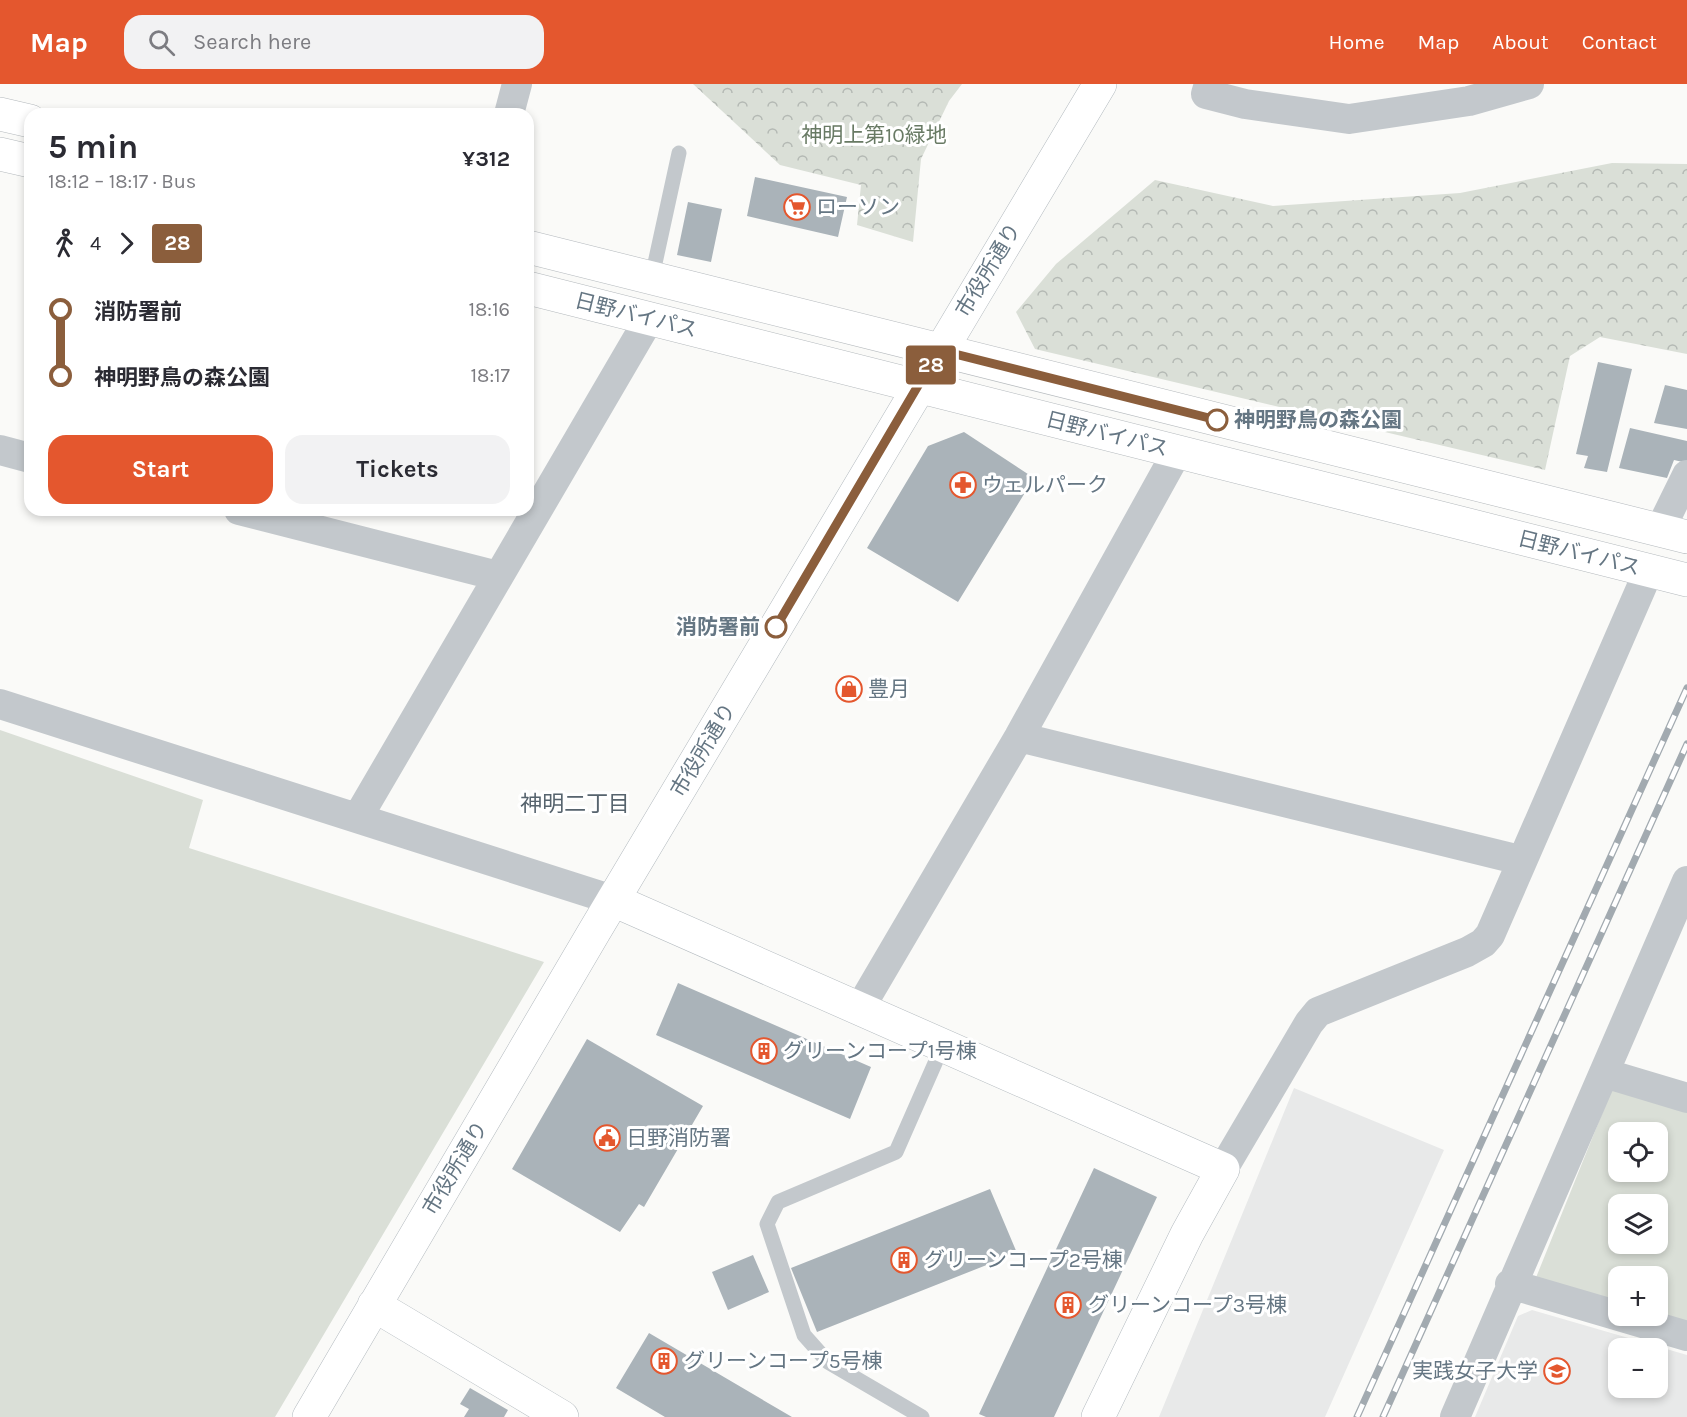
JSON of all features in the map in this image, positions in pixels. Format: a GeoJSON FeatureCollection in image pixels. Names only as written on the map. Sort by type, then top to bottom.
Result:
{"type":"FeatureCollection","features":[{"type":"Feature","properties":{"kind":"main road","name":"市役所通り"},"geometry":{"type":"LineString","coordinates":[[309,1417],[939,350],[1100,84]]}},
{"type":"Feature","properties":{"kind":"main road"},"geometry":{"type":"LineString","coordinates":[[0,114],[24,120]]}},
{"type":"Feature","properties":{"kind":"main road"},"geometry":{"type":"LineString","coordinates":[[0,154],[24,160]]}},
{"type":"Feature","properties":{"kind":"main road","name":"日野バイパス"},"geometry":{"type":"LineString","coordinates":[[534,248],[1676,535]]}},
{"type":"Feature","properties":{"kind":"main road","name":"日野バイパス"},"geometry":{"type":"LineString","coordinates":[[534,290],[1669,576]]}},
{"type":"Feature","properties":{"kind":"main road"},"geometry":{"type":"LineString","coordinates":[[613,900],[1223,1169],[1187,1234],[1098,1417]]}},
{"type":"Feature","properties":{"kind":"main road"},"geometry":{"type":"LineString","coordinates":[[374,1305],[562,1417]]}},
{"type":"Feature","properties":{"kind":"street"},"geometry":{"type":"LineString","coordinates":[[511,108],[517,84]]}},
{"type":"Feature","properties":{"kind":"street"},"geometry":{"type":"LineString","coordinates":[[1209,84],[1206,93],[1245,104],[1349,119],[1468,101],[1529,84]]}},
{"type":"Feature","properties":{"kind":"street"},"geometry":{"type":"LineString","coordinates":[[534,515],[649,319]]}},
{"type":"Feature","properties":{"kind":"street"},"geometry":{"type":"LineString","coordinates":[[0,450],[24,456]]}},
{"type":"Feature","properties":{"kind":"street"},"geometry":{"type":"LineString","coordinates":[[860,1008],[1019,736],[1177,452]]}},
{"type":"Feature","properties":{"kind":"street"},"geometry":{"type":"LineString","coordinates":[[1676,535],[1687,475]]}},
{"type":"Feature","properties":{"kind":"street"},"geometry":{"type":"LineString","coordinates":[[262,516],[498,576]]}},
{"type":"Feature","properties":{"kind":"street"},"geometry":{"type":"LineString","coordinates":[[358,817],[533,516]]}},
{"type":"Feature","properties":{"kind":"street"},"geometry":{"type":"LineString","coordinates":[[1223,1169],[1309,1023],[1318,1012],[1467,952],[1483,943],[1494,926],[1520,860],[1669,576]]}},
{"type":"Feature","properties":{"kind":"street"},"geometry":{"type":"LineString","coordinates":[[0,704],[613,900]]}},
{"type":"Feature","properties":{"kind":"street"},"geometry":{"type":"LineString","coordinates":[[1019,736],[1520,860]]}},
{"type":"Feature","properties":{"kind":"street"},"geometry":{"type":"LineString","coordinates":[[1455,1417],[1510,1284],[1687,881]]}},
{"type":"Feature","properties":{"kind":"street"},"geometry":{"type":"LineString","coordinates":[[1604,1073],[1687,1098]]}},
{"type":"Feature","properties":{"kind":"street"},"geometry":{"type":"LineString","coordinates":[[1510,1284],[1687,1336]]}},
{"type":"Feature","properties":{"kind":"lane"},"geometry":{"type":"LineString","coordinates":[[652,278],[679,153]]}},
{"type":"Feature","properties":{"kind":"lane"},"geometry":{"type":"LineString","coordinates":[[922,1417],[828,1362],[804,1335],[766,1224],[778,1202],[896,1152],[943,1045]]}},
{"type":"Feature","properties":{"kind":"shaded area"},"geometry":{"type":"Polygon","coordinates":[[[1294,1088],[1444,1150],[1325,1417],[1159,1417],[1294,1088]]]}},
{"type":"Feature","properties":{"kind":"shaded area","name":"実践女子大学"},"geometry":{"type":"Polygon","coordinates":[[[1532,1310],[1628,1338],[1608,1338],[1608,1398],[1668,1398],[1668,1349],[1687,1355],[1687,1417],[1475,1417],[1518,1316],[1532,1310]]]}},
{"type":"Feature","properties":{"kind":"green space","name":"神明上第10緑地"},"geometry":{"type":"Polygon","coordinates":[[[693,84],[962,84],[949,101],[921,159],[913,242],[857,225],[861,185],[780,165],[693,84]]]}},
{"type":"Feature","properties":{"kind":"green space","name":"神明野鳥の森公園"},"geometry":{"type":"Polygon","coordinates":[[[1612,163],[1687,164],[1687,354],[1600,337],[1570,356],[1545,470],[1035,349],[1016,312],[1056,264],[1155,180],[1273,206],[1460,193],[1612,163]]]}},
{"type":"Feature","properties":{"kind":"green space"},"geometry":{"type":"Polygon","coordinates":[[[0,730],[203,800],[189,848],[544,962],[275,1417],[0,1417],[0,730]]]}},
{"type":"Feature","properties":{"kind":"green space"},"geometry":{"type":"Polygon","coordinates":[[[1614,1084],[1687,1106],[1687,1329],[1668,1320],[1668,1266],[1608,1266],[1608,1306],[1533,1285],[1614,1084]]]}},
{"type":"Feature","properties":{"kind":"building","name":"ローソン"},"geometry":{"type":"Polygon","coordinates":[[[755,177],[847,197],[838,237],[747,216],[755,177]]]}},
{"type":"Feature","properties":{"kind":"building"},"geometry":{"type":"Polygon","coordinates":[[[688,202],[722,209],[711,262],[677,255],[688,202]]]}},
{"type":"Feature","properties":{"kind":"building"},"geometry":{"type":"Polygon","coordinates":[[[1598,362],[1632,369],[1607,472],[1584,468],[1588,456],[1576,454],[1598,362]]]}},
{"type":"Feature","properties":{"kind":"building"},"geometry":{"type":"Polygon","coordinates":[[[1665,385],[1687,390],[1687,429],[1654,423],[1665,385]]]}},
{"type":"Feature","properties":{"kind":"building"},"geometry":{"type":"Polygon","coordinates":[[[1630,428],[1687,441],[1687,463],[1674,460],[1667,478],[1619,468],[1630,428]]]}},
{"type":"Feature","properties":{"kind":"building"},"geometry":{"type":"Polygon","coordinates":[[[964,432],[1034,478],[958,602],[867,548],[928,446],[964,432]]]}},
{"type":"Feature","properties":{"kind":"building","name":"グリーンコープ1号棟"},"geometry":{"type":"Polygon","coordinates":[[[678,983],[871,1067],[850,1119],[656,1035],[678,983]]]}},
{"type":"Feature","properties":{"kind":"building","name":"日野消防署"},"geometry":{"type":"Polygon","coordinates":[[[587,1039],[703,1106],[644,1207],[639,1204],[620,1232],[512,1169],[587,1039]]]}},
{"type":"Feature","properties":{"kind":"building","name":"グリーンコープ3号棟"},"geometry":{"type":"Polygon","coordinates":[[[1094,1168],[1157,1197],[1054,1417],[986,1417],[979,1414],[1094,1168]]]}},
{"type":"Feature","properties":{"kind":"building","name":"グリーンコープ2号棟"},"geometry":{"type":"Polygon","coordinates":[[[990,1189],[1017,1253],[817,1332],[791,1268],[990,1189]]]}},
{"type":"Feature","properties":{"kind":"building"},"geometry":{"type":"Polygon","coordinates":[[[753,1255],[769,1292],[728,1310],[712,1272],[753,1255]]]}},
{"type":"Feature","properties":{"kind":"building","name":"グリーンコープ5号棟"},"geometry":{"type":"Polygon","coordinates":[[[649,1333],[792,1417],[665,1417],[616,1388],[649,1333]]]}},
{"type":"Feature","properties":{"kind":"building"},"geometry":{"type":"Polygon","coordinates":[[[470,1388],[508,1410],[504,1417],[464,1417],[469,1409],[460,1404],[470,1388]]]}},
{"type":"Feature","properties":{"kind":"railway"},"geometry":{"type":"LineString","coordinates":[[1357,1417],[1687,688]]}},
{"type":"Feature","properties":{"kind":"railway"},"geometry":{"type":"LineString","coordinates":[[1383,1417],[1687,744]]}},
{"type":"Feature","properties":{"kind":"bus line","name":"28"},"geometry":{"type":"LineString","coordinates":[[776,627],[939,350],[1217,420]]}},
{"type":"Feature","properties":{"kind":"place","name":"ローソン"},"geometry":{"type":"Point","coordinates":[797,207]}},
{"type":"Feature","properties":{"kind":"place","name":"神明野鳥の森公園"},"geometry":{"type":"Point","coordinates":[1217,420]}},
{"type":"Feature","properties":{"kind":"place","name":"ウェルパーク"},"geometry":{"type":"Point","coordinates":[963,485]}},
{"type":"Feature","properties":{"kind":"place","name":"消防署前"},"geometry":{"type":"Point","coordinates":[776,627]}},
{"type":"Feature","properties":{"kind":"place","name":"豊月"},"geometry":{"type":"Point","coordinates":[849,689]}},
{"type":"Feature","properties":{"kind":"place","name":"グリーンコープ1号棟"},"geometry":{"type":"Point","coordinates":[764,1051]}},
{"type":"Feature","properties":{"kind":"place","name":"日野消防署"},"geometry":{"type":"Point","coordinates":[607,1138]}},
{"type":"Feature","properties":{"kind":"place","name":"グリーンコープ2号棟"},"geometry":{"type":"Point","coordinates":[904,1260]}},
{"type":"Feature","properties":{"kind":"place","name":"グリーンコープ3号棟"},"geometry":{"type":"Point","coordinates":[1068,1305]}},
{"type":"Feature","properties":{"kind":"place","name":"グリーンコープ5号棟"},"geometry":{"type":"Point","coordinates":[664,1361]}},
{"type":"Feature","properties":{"kind":"place","name":"実践女子大学"},"geometry":{"type":"Point","coordinates":[1557,1371]}},
{"type":"Feature","properties":{"kind":"district","name":"神明二丁目"},"geometry":{"type":"Point","coordinates":[575,803]}}]}
